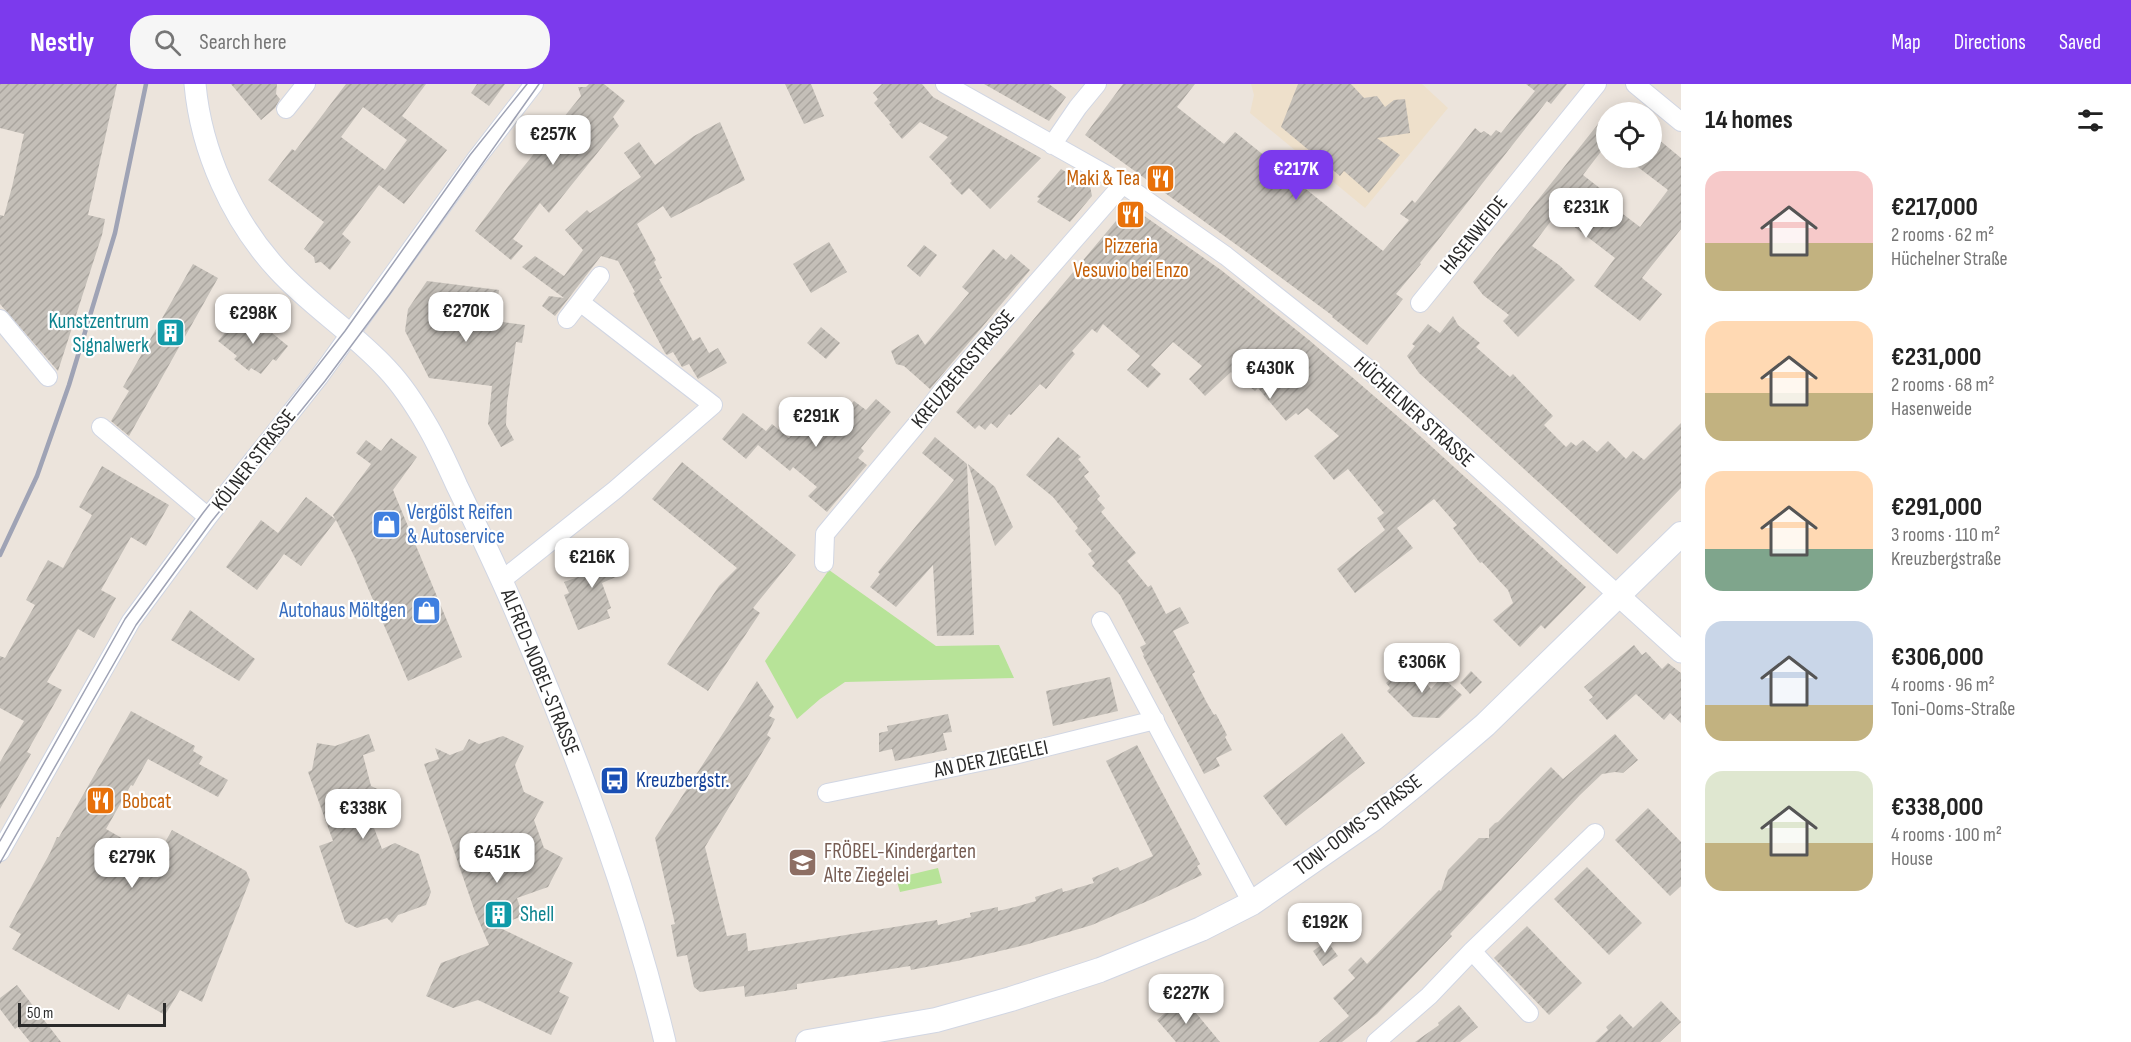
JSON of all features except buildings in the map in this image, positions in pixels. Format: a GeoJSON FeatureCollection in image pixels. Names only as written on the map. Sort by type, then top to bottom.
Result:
{"type":"FeatureCollection","features":[{"type":"Feature","properties":{"kind":"main road","name":"TONI-OOMS-STRASSE"},"geometry":{"type":"LineString","coordinates":[[808,1042],[936,1020],[1011,999],[1100,970],[1201,929],[1252,903],[1373,819],[1485,725],[1681,534]]}},
{"type":"Feature","properties":{"kind":"street","name":"ALFRED-NOBEL-STRASSE"},"geometry":{"type":"LineString","coordinates":[[195,84],[197,111],[207,148],[237,212],[254,240],[278,270],[379,361],[409,395],[430,430],[502,580],[547,685],[588,792],[635,932],[664,1042]]}},
{"type":"Feature","properties":{"kind":"street"},"geometry":{"type":"LineString","coordinates":[[286,109],[306,84]]}},
{"type":"Feature","properties":{"kind":"street","name":"KÖLNER STRASSE"},"geometry":{"type":"LineString","coordinates":[[0,852],[130,621],[208,517],[350,336],[476,159],[534,84]]}},
{"type":"Feature","properties":{"kind":"street","name":"HÜCHELNER STRASSE"},"geometry":{"type":"LineString","coordinates":[[945,84],[1123,184],[1226,256],[1366,367],[1681,652]]}},
{"type":"Feature","properties":{"kind":"street"},"geometry":{"type":"LineString","coordinates":[[1052,145],[1097,84]]}},
{"type":"Feature","properties":{"kind":"street","name":"HASENWEIDE"},"geometry":{"type":"LineString","coordinates":[[1420,303],[1597,84]]}},
{"type":"Feature","properties":{"kind":"street"},"geometry":{"type":"LineString","coordinates":[[1635,84],[1681,122]]}},
{"type":"Feature","properties":{"kind":"street","name":"KREUZBERGSTRASSE"},"geometry":{"type":"LineString","coordinates":[[824,563],[825,534],[943,390],[1123,184]]}},
{"type":"Feature","properties":{"kind":"street"},"geometry":{"type":"LineString","coordinates":[[567,319],[600,276]]}},
{"type":"Feature","properties":{"kind":"street"},"geometry":{"type":"LineString","coordinates":[[502,580],[615,490],[713,405],[580,302]]}},
{"type":"Feature","properties":{"kind":"street"},"geometry":{"type":"LineString","coordinates":[[0,319],[48,377]]}},
{"type":"Feature","properties":{"kind":"street"},"geometry":{"type":"LineString","coordinates":[[101,427],[208,517]]}},
{"type":"Feature","properties":{"kind":"street"},"geometry":{"type":"LineString","coordinates":[[1101,621],[1252,903]]}},
{"type":"Feature","properties":{"kind":"street","name":"AN DER ZIEGELEI"},"geometry":{"type":"LineString","coordinates":[[827,793],[1014,755],[1155,720]]}},
{"type":"Feature","properties":{"kind":"street"},"geometry":{"type":"LineString","coordinates":[[1376,1042],[1429,996],[1472,951],[1595,833]]}},
{"type":"Feature","properties":{"kind":"street"},"geometry":{"type":"LineString","coordinates":[[1472,951],[1529,1013]]}},
{"type":"Feature","properties":{"kind":"shaded area"},"geometry":{"type":"Polygon","coordinates":[[[1251,84],[1422,84],[1448,108],[1365,208],[1250,113],[1254,95],[1251,84]]]}},
{"type":"Feature","properties":{"kind":"green space"},"geometry":{"type":"Polygon","coordinates":[[[829,570],[936,646],[999,645],[1014,678],[845,682],[797,719],[765,661],[829,570]]]}},
{"type":"Feature","properties":{"kind":"green space"},"geometry":{"type":"Polygon","coordinates":[[[938,868],[942,883],[900,892],[896,878],[938,868]]]}},
{"type":"Feature","properties":{"kind":"tram line"},"geometry":{"type":"LineString","coordinates":[[0,841],[125,619],[203,513],[345,331],[470,155],[527,84]]}},
{"type":"Feature","properties":{"kind":"tram line"},"geometry":{"type":"LineString","coordinates":[[0,863],[136,625],[211,522],[325,381],[539,84]]}},
{"type":"Feature","properties":{"kind":"railway"},"geometry":{"type":"LineString","coordinates":[[0,555],[37,476],[69,385],[115,233],[146,84]]}},
{"type":"Feature","properties":{"kind":"place","name":"Maki & Tea"},"geometry":{"type":"Point","coordinates":[1161,178]}},
{"type":"Feature","properties":{"kind":"place","name":"Pizzeria Vesuvio bei Enzo"},"geometry":{"type":"Point","coordinates":[1131,215]}},
{"type":"Feature","properties":{"kind":"place","name":"Kunstzentrum Signalwerk"},"geometry":{"type":"Point","coordinates":[170,333]}},
{"type":"Feature","properties":{"kind":"place","name":"Vergölst Reifen & Autoservice"},"geometry":{"type":"Point","coordinates":[386,524]}},
{"type":"Feature","properties":{"kind":"place","name":"Autohaus Möltgen"},"geometry":{"type":"Point","coordinates":[427,610]}},
{"type":"Feature","properties":{"kind":"place","name":"Kreuzbergstr."},"geometry":{"type":"Point","coordinates":[615,780]}},
{"type":"Feature","properties":{"kind":"place","name":"Bobcat"},"geometry":{"type":"Point","coordinates":[101,801]}},
{"type":"Feature","properties":{"kind":"place","name":"FRÖBEL-Kindergarten Alte Ziegelei"},"geometry":{"type":"Point","coordinates":[803,863]}},
{"type":"Feature","properties":{"kind":"place","name":"Shell"},"geometry":{"type":"Point","coordinates":[499,914]}}]}
